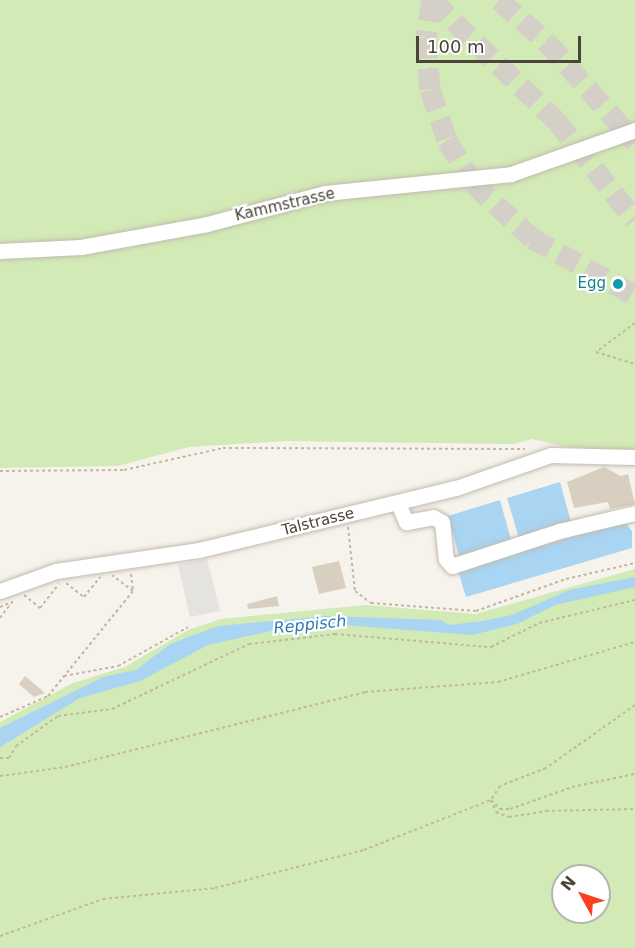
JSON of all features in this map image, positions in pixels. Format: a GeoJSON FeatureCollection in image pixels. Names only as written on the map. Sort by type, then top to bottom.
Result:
{"type":"FeatureCollection","features":[{"type":"Feature","properties":{"kind":"street","name":"Kammstrasse"},"geometry":{"type":"LineString","coordinates":[[0,251],[81,247],[207,224],[325,193],[511,174],[635,130]]}},
{"type":"Feature","properties":{"kind":"street","name":"Talstrasse"},"geometry":{"type":"LineString","coordinates":[[0,591],[56,571],[199,550],[483,481],[550,455],[635,457]]}},
{"type":"Feature","properties":{"kind":"street"},"geometry":{"type":"LineString","coordinates":[[398,502],[406,522],[433,517],[442,522],[446,559],[452,566],[635,513]]}},
{"type":"Feature","properties":{"kind":"path"},"geometry":{"type":"LineString","coordinates":[[635,323],[596,352],[635,364]]}},
{"type":"Feature","properties":{"kind":"path"},"geometry":{"type":"LineString","coordinates":[[0,471],[124,470],[223,448],[534,449],[550,455]]}},
{"type":"Feature","properties":{"kind":"path"},"geometry":{"type":"LineString","coordinates":[[345,515],[355,591],[371,603],[476,611],[566,579],[635,563]]}},
{"type":"Feature","properties":{"kind":"path"},"geometry":{"type":"LineString","coordinates":[[0,717],[44,699],[133,591],[132,568]]}},
{"type":"Feature","properties":{"kind":"path"},"geometry":{"type":"LineString","coordinates":[[66,583],[84,597],[107,571],[133,591]]}},
{"type":"Feature","properties":{"kind":"path"},"geometry":{"type":"LineString","coordinates":[[90,579],[101,576]]}},
{"type":"Feature","properties":{"kind":"path"},"geometry":{"type":"LineString","coordinates":[[50,587],[77,581]]}},
{"type":"Feature","properties":{"kind":"path"},"geometry":{"type":"LineString","coordinates":[[24,595],[40,608],[59,585]]}},
{"type":"Feature","properties":{"kind":"path"},"geometry":{"type":"LineString","coordinates":[[0,607],[30,593]]}},
{"type":"Feature","properties":{"kind":"path"},"geometry":{"type":"LineString","coordinates":[[0,618],[14,600]]}},
{"type":"Feature","properties":{"kind":"path"},"geometry":{"type":"LineString","coordinates":[[0,758],[9,758],[16,747],[58,716],[111,709],[249,644],[335,634],[491,647],[539,623],[635,600]]}},
{"type":"Feature","properties":{"kind":"path"},"geometry":{"type":"LineString","coordinates":[[64,676],[118,666],[188,627]]}},
{"type":"Feature","properties":{"kind":"path"},"geometry":{"type":"LineString","coordinates":[[0,776],[65,767],[365,692],[498,682],[635,642]]}},
{"type":"Feature","properties":{"kind":"path"},"geometry":{"type":"LineString","coordinates":[[0,936],[104,899],[215,888],[364,850],[491,800],[500,786],[546,768],[635,705]]}},
{"type":"Feature","properties":{"kind":"path"},"geometry":{"type":"LineString","coordinates":[[491,800],[500,808],[510,809],[573,787],[635,774]]}},
{"type":"Feature","properties":{"kind":"path"},"geometry":{"type":"LineString","coordinates":[[491,800],[496,812],[509,817],[546,811],[635,809]]}},
{"type":"Feature","properties":{"kind":"green space"},"geometry":{"type":"Polygon","coordinates":[[[0,0],[635,0],[635,452],[567,447],[532,439],[515,444],[285,441],[189,447],[118,466],[0,468],[0,0]]]}},
{"type":"Feature","properties":{"kind":"green space"},"geometry":{"type":"Polygon","coordinates":[[[635,569],[635,948],[0,948],[0,722],[73,683],[125,667],[188,630],[221,619],[365,605],[475,614],[635,569]]]}},
{"type":"Feature","properties":{"kind":"shaded area"},"geometry":{"type":"Polygon","coordinates":[[[207,559],[220,611],[190,617],[178,565],[207,559]]]}},
{"type":"Feature","properties":{"kind":"water"},"geometry":{"type":"Polygon","coordinates":[[[560,482],[571,522],[519,538],[507,498],[560,482]]]}},
{"type":"Feature","properties":{"kind":"water"},"geometry":{"type":"Polygon","coordinates":[[[500,500],[511,540],[459,556],[448,516],[500,500]]]}},
{"type":"Feature","properties":{"kind":"water"},"geometry":{"type":"Polygon","coordinates":[[[624,521],[632,531],[632,548],[466,597],[458,571],[624,521]]]}},
{"type":"Feature","properties":{"kind":"water","name":"Reppisch"},"geometry":{"type":"Polygon","coordinates":[[[635,577],[635,587],[555,605],[517,624],[472,635],[345,625],[271,631],[208,645],[140,681],[80,698],[0,747],[0,728],[103,677],[136,670],[170,644],[218,626],[326,616],[440,620],[450,625],[512,615],[569,590],[635,577]]]}},
{"type":"Feature","properties":{"kind":"building"},"geometry":{"type":"Polygon","coordinates":[[[604,467],[621,476],[628,474],[635,504],[610,509],[608,502],[574,508],[567,482],[604,467]]]}},
{"type":"Feature","properties":{"kind":"building"},"geometry":{"type":"Polygon","coordinates":[[[339,561],[346,588],[319,594],[312,567],[339,561]]]}},
{"type":"Feature","properties":{"kind":"building"},"geometry":{"type":"Polygon","coordinates":[[[277,596],[279,606],[248,609],[247,604],[277,596]]]}},
{"type":"Feature","properties":{"kind":"building"},"geometry":{"type":"Polygon","coordinates":[[[25,676],[45,693],[34,697],[19,684],[25,676]]]}},
{"type":"Feature","properties":{"kind":"tunnel"},"geometry":{"type":"LineString","coordinates":[[432,0],[426,37],[430,89],[447,140],[473,183],[532,238],[635,295]]}},
{"type":"Feature","properties":{"kind":"tunnel"},"geometry":{"type":"LineString","coordinates":[[432,0],[556,120],[635,220]]}},
{"type":"Feature","properties":{"kind":"tunnel"},"geometry":{"type":"LineString","coordinates":[[499,0],[547,42],[635,142]]}},
{"type":"Feature","properties":{"kind":"place","name":"Egg"},"geometry":{"type":"Point","coordinates":[618,284]}}]}
